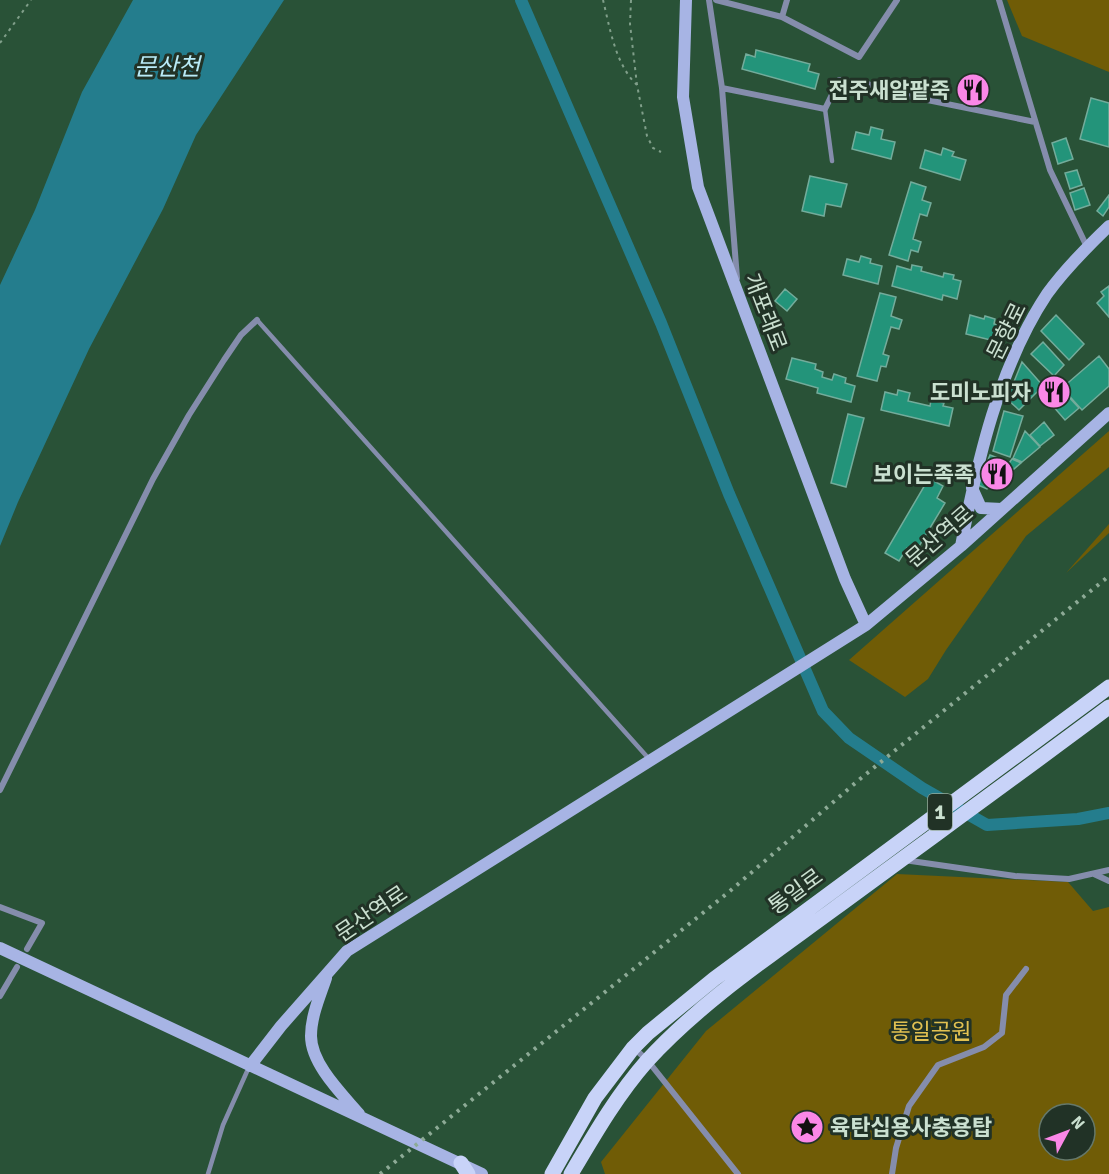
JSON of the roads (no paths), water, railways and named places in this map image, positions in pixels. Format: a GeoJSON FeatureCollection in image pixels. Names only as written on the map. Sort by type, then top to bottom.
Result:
{"type":"FeatureCollection","features":[{"type":"Feature","properties":{"kind":"main road","name":"통일로"},"geometry":{"type":"LineString","coordinates":[[552,1174],[595,1098],[633,1048],[668,1016],[714,979],[1109,687]]}},
{"type":"Feature","properties":{"kind":"main road","name":"통일로"},"geometry":{"type":"LineString","coordinates":[[571,1174],[605,1118],[648,1061],[714,999],[1109,708]]}},
{"type":"Feature","properties":{"kind":"main road"},"geometry":{"type":"LineString","coordinates":[[582,1174],[586,1149]]}},
{"type":"Feature","properties":{"kind":"street","name":"개포래로"},"geometry":{"type":"LineString","coordinates":[[686,0],[683,97],[698,187],[845,579],[866,626]]}},
{"type":"Feature","properties":{"kind":"street"},"geometry":{"type":"LineString","coordinates":[[709,0],[722,88],[739,300]]}},
{"type":"Feature","properties":{"kind":"street"},"geometry":{"type":"LineString","coordinates":[[716,0],[782,17],[859,57],[897,0]]}},
{"type":"Feature","properties":{"kind":"street"},"geometry":{"type":"LineString","coordinates":[[782,17],[787,0]]}},
{"type":"Feature","properties":{"kind":"street"},"geometry":{"type":"LineString","coordinates":[[999,0],[1050,170],[1087,247]]}},
{"type":"Feature","properties":{"kind":"street"},"geometry":{"type":"LineString","coordinates":[[722,88],[825,109],[839,80],[868,84],[893,93],[1035,122]]}},
{"type":"Feature","properties":{"kind":"street","name":"문향로"},"geometry":{"type":"LineString","coordinates":[[961,546],[977,466],[999,396],[1020,342],[1048,294],[1087,247],[1109,226]]}},
{"type":"Feature","properties":{"kind":"street"},"geometry":{"type":"LineString","coordinates":[[0,790],[153,479],[189,415],[224,360],[241,335],[257,320]]}},
{"type":"Feature","properties":{"kind":"street","name":"문산역로"},"geometry":{"type":"LineString","coordinates":[[250,1066],[280,1026],[347,951],[866,626],[961,546],[1109,413]]}},
{"type":"Feature","properties":{"kind":"street"},"geometry":{"type":"LineString","coordinates":[[972,488],[981,508],[1002,509]]}},
{"type":"Feature","properties":{"kind":"street"},"geometry":{"type":"LineString","coordinates":[[895,864],[1069,879],[1109,870]]}},
{"type":"Feature","properties":{"kind":"street"},"geometry":{"type":"LineString","coordinates":[[1093,874],[1109,881]]}},
{"type":"Feature","properties":{"kind":"street"},"geometry":{"type":"LineString","coordinates":[[0,907],[42,923],[27,949]]}},
{"type":"Feature","properties":{"kind":"street"},"geometry":{"type":"LineString","coordinates":[[0,948],[362,1117]]}},
{"type":"Feature","properties":{"kind":"street"},"geometry":{"type":"LineString","coordinates":[[0,996],[16,967]]}},
{"type":"Feature","properties":{"kind":"street"},"geometry":{"type":"LineString","coordinates":[[892,1174],[896,1148],[909,1107],[938,1065],[984,1047],[1002,1033],[1006,994],[1026,969]]}},
{"type":"Feature","properties":{"kind":"street"},"geometry":{"type":"LineString","coordinates":[[328,972],[316,1007],[311,1037],[320,1065],[362,1117],[371,1124],[464,1169],[482,1174]]}},
{"type":"Feature","properties":{"kind":"street"},"geometry":{"type":"LineString","coordinates":[[633,1048],[648,1061],[738,1174]]}},
{"type":"Feature","properties":{"kind":"lane"},"geometry":{"type":"LineString","coordinates":[[825,109],[832,161]]}},
{"type":"Feature","properties":{"kind":"lane"},"geometry":{"type":"LineString","coordinates":[[257,320],[650,760]]}},
{"type":"Feature","properties":{"kind":"lane"},"geometry":{"type":"LineString","coordinates":[[208,1174],[223,1125],[250,1066]]}},
{"type":"Feature","properties":{"kind":"water","name":"문산천"},"geometry":{"type":"Polygon","coordinates":[[[133,0],[284,0],[196,135],[163,209],[89,349],[0,546],[0,285],[35,210],[82,92],[133,0]]]}},
{"type":"Feature","properties":{"kind":"waterway"},"geometry":{"type":"LineString","coordinates":[[521,0],[661,323],[729,494],[823,711],[849,738],[922,788],[987,825],[1078,819],[1109,813]]}},
{"type":"Feature","properties":{"kind":"railway"},"geometry":{"type":"LineString","coordinates":[[380,1174],[730,891],[860,779],[1109,576]]}},
{"type":"Feature","properties":{"kind":"place","name":"전주새알팥죽"},"geometry":{"type":"Point","coordinates":[973,90]}},
{"type":"Feature","properties":{"kind":"place","name":"도미노피자"},"geometry":{"type":"Point","coordinates":[1054,392]}},
{"type":"Feature","properties":{"kind":"place","name":"보이는족족"},"geometry":{"type":"Point","coordinates":[997,474]}},
{"type":"Feature","properties":{"kind":"place","name":"육탄십용사충용탑"},"geometry":{"type":"Point","coordinates":[807,1127]}},
{"type":"Feature","properties":{"kind":"park label","name":"통일공원"},"geometry":{"type":"Point","coordinates":[931,1031]}}]}
